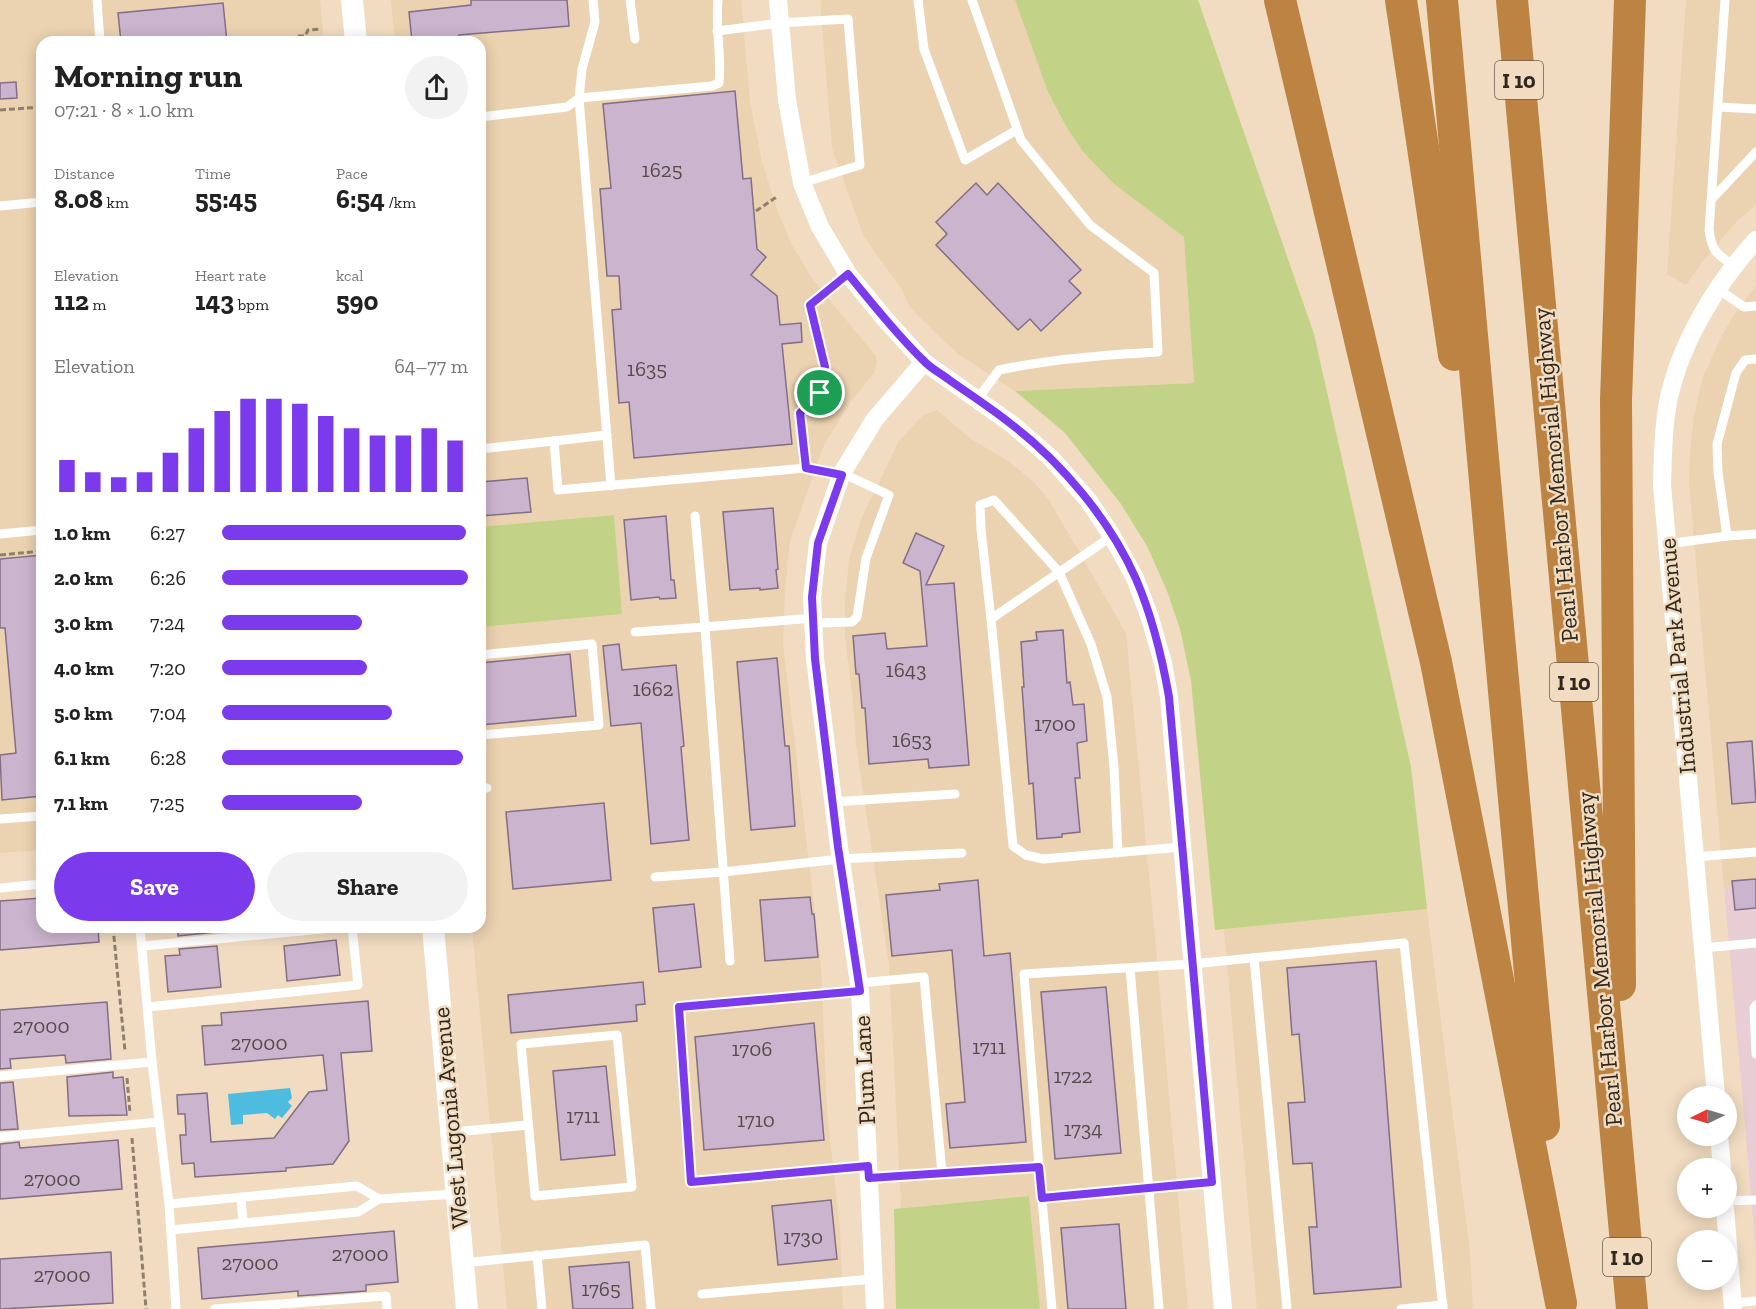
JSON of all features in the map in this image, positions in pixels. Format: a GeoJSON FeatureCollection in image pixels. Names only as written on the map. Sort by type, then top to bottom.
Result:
{"type":"FeatureCollection","features":[{"type":"Feature","properties":{"kind":"highway"},"geometry":{"type":"LineString","coordinates":[[1280,0],[1436,662],[1561,1306]]}},
{"type":"Feature","properties":{"kind":"highway"},"geometry":{"type":"LineString","coordinates":[[1401,0],[1454,354],[1496,604]]}},
{"type":"Feature","properties":{"kind":"highway"},"geometry":{"type":"LineString","coordinates":[[1442,0],[1561,1306]]}},
{"type":"Feature","properties":{"kind":"highway","name":"Pearl Harbor Memorial Highway"},"geometry":{"type":"LineString","coordinates":[[1512,0],[1632,1309]]}},
{"type":"Feature","properties":{"kind":"highway"},"geometry":{"type":"LineString","coordinates":[[1622,1204],[1616,400],[1630,0]]}},
{"type":"Feature","properties":{"kind":"street"},"geometry":{"type":"LineString","coordinates":[[352,0],[355,36]]}},
{"type":"Feature","properties":{"kind":"street"},"geometry":{"type":"LineString","coordinates":[[778,0],[787,100],[802,183],[819,227],[848,274],[924,362],[1013,425],[1051,458],[1088,500],[1112,536],[1135,578],[1150,618],[1163,663],[1169,697],[1223,1309]]}},
{"type":"Feature","properties":{"kind":"street","name":"Industrial Park Avenue"},"geometry":{"type":"LineString","coordinates":[[1715,1086],[1662,485],[1663,441],[1669,397],[1684,352],[1700,318],[1718,289],[1733,266],[1756,240]]}},
{"type":"Feature","properties":{"kind":"street","name":"Plum Lane"},"geometry":{"type":"LineString","coordinates":[[875,1309],[859,987],[840,859],[815,659],[812,597],[818,543],[842,474],[875,419],[924,362]]}},
{"type":"Feature","properties":{"kind":"street","name":"West Lugonia Avenue"},"geometry":{"type":"LineString","coordinates":[[433,933],[467,1309]]}},
{"type":"Feature","properties":{"kind":"street"},"geometry":{"type":"LineString","coordinates":[[1726,1218],[1733,1306]]}},
{"type":"Feature","properties":{"kind":"lane"},"geometry":{"type":"LineString","coordinates":[[97,0],[100,36]]}},
{"type":"Feature","properties":{"kind":"lane"},"geometry":{"type":"LineString","coordinates":[[593,0],[595,22],[582,69],[579,98],[611,486]]}},
{"type":"Feature","properties":{"kind":"lane"},"geometry":{"type":"LineString","coordinates":[[630,0],[635,39]]}},
{"type":"Feature","properties":{"kind":"lane"},"geometry":{"type":"LineString","coordinates":[[486,116],[567,107],[579,98],[712,86],[719,83],[718,0]]}},
{"type":"Feature","properties":{"kind":"lane"},"geometry":{"type":"LineString","coordinates":[[918,0],[924,49],[965,160],[1017,130]]}},
{"type":"Feature","properties":{"kind":"lane"},"geometry":{"type":"LineString","coordinates":[[972,0],[1021,140],[1090,225],[1154,273],[1158,352],[1102,355],[1033,363],[999,370],[977,400]]}},
{"type":"Feature","properties":{"kind":"lane"},"geometry":{"type":"LineString","coordinates":[[1725,0],[1709,230],[1712,246],[1718,255],[1733,266]]}},
{"type":"Feature","properties":{"kind":"lane"},"geometry":{"type":"LineString","coordinates":[[717,30],[848,18],[860,165],[802,183]]}},
{"type":"Feature","properties":{"kind":"lane"},"geometry":{"type":"LineString","coordinates":[[1718,107],[1756,109]]}},
{"type":"Feature","properties":{"kind":"lane"},"geometry":{"type":"LineString","coordinates":[[1712,200],[1756,152]]}},
{"type":"Feature","properties":{"kind":"lane"},"geometry":{"type":"LineString","coordinates":[[0,206],[36,203]]}},
{"type":"Feature","properties":{"kind":"lane"},"geometry":{"type":"LineString","coordinates":[[806,468],[800,413],[820,393],[825,367],[810,305],[848,274]]}},
{"type":"Feature","properties":{"kind":"lane"},"geometry":{"type":"LineString","coordinates":[[1718,289],[1744,307],[1756,306]]}},
{"type":"Feature","properties":{"kind":"lane"},"geometry":{"type":"LineString","coordinates":[[1727,536],[1718,472],[1717,444],[1736,373],[1745,360],[1756,359]]}},
{"type":"Feature","properties":{"kind":"lane"},"geometry":{"type":"LineString","coordinates":[[486,448],[607,435]]}},
{"type":"Feature","properties":{"kind":"lane"},"geometry":{"type":"LineString","coordinates":[[555,441],[558,490],[806,468],[842,474],[889,495],[866,558],[857,617],[852,622],[813,621],[635,632]]}},
{"type":"Feature","properties":{"kind":"lane"},"geometry":{"type":"LineString","coordinates":[[1118,853],[1114,767],[1107,697],[1091,644],[1059,572],[994,500],[980,505],[1013,846],[1026,855],[1043,859],[1118,853],[1182,847]]}},
{"type":"Feature","properties":{"kind":"lane"},"geometry":{"type":"LineString","coordinates":[[695,516],[730,961]]}},
{"type":"Feature","properties":{"kind":"lane"},"geometry":{"type":"LineString","coordinates":[[0,534],[36,531]]}},
{"type":"Feature","properties":{"kind":"lane"},"geometry":{"type":"LineString","coordinates":[[1667,544],[1756,534]]}},
{"type":"Feature","properties":{"kind":"lane"},"geometry":{"type":"LineString","coordinates":[[991,619],[1112,536]]}},
{"type":"Feature","properties":{"kind":"lane"},"geometry":{"type":"LineString","coordinates":[[486,654],[592,644],[599,725],[486,734]]}},
{"type":"Feature","properties":{"kind":"lane"},"geometry":{"type":"LineString","coordinates":[[833,802],[954,794]]}},
{"type":"Feature","properties":{"kind":"lane"},"geometry":{"type":"LineString","coordinates":[[0,819],[36,816]]}},
{"type":"Feature","properties":{"kind":"lane"},"geometry":{"type":"LineString","coordinates":[[1695,857],[1756,852]]}},
{"type":"Feature","properties":{"kind":"lane"},"geometry":{"type":"LineString","coordinates":[[655,877],[840,859],[962,853]]}},
{"type":"Feature","properties":{"kind":"lane"},"geometry":{"type":"LineString","coordinates":[[0,888],[36,885]]}},
{"type":"Feature","properties":{"kind":"lane"},"geometry":{"type":"LineString","coordinates":[[141,933],[152,1062],[169,1204],[176,1309]]}},
{"type":"Feature","properties":{"kind":"lane"},"geometry":{"type":"LineString","coordinates":[[142,946],[281,933]]}},
{"type":"Feature","properties":{"kind":"lane"},"geometry":{"type":"LineString","coordinates":[[148,1007],[358,985],[353,933]]}},
{"type":"Feature","properties":{"kind":"lane"},"geometry":{"type":"LineString","coordinates":[[1053,1309],[1024,974],[1192,964],[1404,943],[1443,1307],[1401,1309]]}},
{"type":"Feature","properties":{"kind":"lane"},"geometry":{"type":"LineString","coordinates":[[1703,948],[1756,943]]}},
{"type":"Feature","properties":{"kind":"lane"},"geometry":{"type":"LineString","coordinates":[[1254,958],[1287,1309]]}},
{"type":"Feature","properties":{"kind":"lane"},"geometry":{"type":"LineString","coordinates":[[1130,968],[1159,1309]]}},
{"type":"Feature","properties":{"kind":"lane"},"geometry":{"type":"LineString","coordinates":[[942,1173],[924,977],[859,987],[679,1007],[691,1182],[868,1172],[942,1173],[1039,1167]]}},
{"type":"Feature","properties":{"kind":"lane"},"geometry":{"type":"LineString","coordinates":[[1755,1007],[1756,1054]]}},
{"type":"Feature","properties":{"kind":"lane"},"geometry":{"type":"LineString","coordinates":[[617,1035],[632,1187],[535,1196],[528,1125],[521,1044],[617,1035]]}},
{"type":"Feature","properties":{"kind":"lane"},"geometry":{"type":"LineString","coordinates":[[0,1076],[152,1062]]}},
{"type":"Feature","properties":{"kind":"lane"},"geometry":{"type":"LineString","coordinates":[[0,1137],[159,1122]]}},
{"type":"Feature","properties":{"kind":"lane"},"geometry":{"type":"LineString","coordinates":[[450,1132],[528,1125]]}},
{"type":"Feature","properties":{"kind":"lane"},"geometry":{"type":"LineString","coordinates":[[1042,1198],[1212,1182]]}},
{"type":"Feature","properties":{"kind":"lane"},"geometry":{"type":"LineString","coordinates":[[169,1204],[357,1186],[379,1199]]}},
{"type":"Feature","properties":{"kind":"lane"},"geometry":{"type":"LineString","coordinates":[[171,1230],[358,1212],[379,1199],[456,1194]]}},
{"type":"Feature","properties":{"kind":"lane"},"geometry":{"type":"LineString","coordinates":[[241,1197],[243,1223]]}},
{"type":"Feature","properties":{"kind":"lane"},"geometry":{"type":"LineString","coordinates":[[1737,1201],[1756,1200]]}},
{"type":"Feature","properties":{"kind":"lane"},"geometry":{"type":"LineString","coordinates":[[463,1263],[645,1245],[651,1309]]}},
{"type":"Feature","properties":{"kind":"lane"},"geometry":{"type":"LineString","coordinates":[[537,1256],[542,1309]]}},
{"type":"Feature","properties":{"kind":"lane"},"geometry":{"type":"LineString","coordinates":[[702,1294],[873,1279]]}},
{"type":"Feature","properties":{"kind":"lane"},"geometry":{"type":"LineString","coordinates":[[215,1309],[386,1296],[387,1309]]}},
{"type":"Feature","properties":{"kind":"lane"},"geometry":{"type":"LineString","coordinates":[[1733,1306],[1756,1301]]}},
{"type":"Feature","properties":{"kind":"path"},"geometry":{"type":"LineString","coordinates":[[298,36],[305,36],[308,30],[321,28]]}},
{"type":"Feature","properties":{"kind":"path"},"geometry":{"type":"LineString","coordinates":[[0,110],[36,107]]}},
{"type":"Feature","properties":{"kind":"path"},"geometry":{"type":"LineString","coordinates":[[756,211],[778,196]]}},
{"type":"Feature","properties":{"kind":"path"},"geometry":{"type":"LineString","coordinates":[[0,555],[36,552]]}},
{"type":"Feature","properties":{"kind":"shaded area"},"geometry":{"type":"Polygon","coordinates":[[[0,0],[320,0],[323,36],[36,36],[36,850],[0,853],[0,0]]]}},
{"type":"Feature","properties":{"kind":"shaded area"},"geometry":{"type":"Polygon","coordinates":[[[391,0],[741,0],[750,101],[762,162],[778,212],[792,245],[814,281],[876,356],[874,373],[849,404],[824,445],[790,541],[783,643],[821,965],[827,1110],[840,1229],[843,1309],[507,1309],[473,933],[486,933],[486,626],[622,614],[614,515],[486,526],[486,36],[394,36],[391,0]]]}},
{"type":"Feature","properties":{"kind":"shaded area"},"geometry":{"type":"Polygon","coordinates":[[[820,0],[1015,0],[1048,92],[1067,128],[1084,153],[1113,183],[1184,237],[1194,383],[1015,391],[958,354],[922,320],[909,306],[903,291],[864,237],[832,148],[820,0]]]}},
{"type":"Feature","properties":{"kind":"shaded area"},"geometry":{"type":"Polygon","coordinates":[[[1686,0],[1756,0],[1756,205],[1737,221],[1686,285],[1667,274],[1686,0]]]}},
{"type":"Feature","properties":{"kind":"shaded area"},"geometry":{"type":"Polygon","coordinates":[[[1756,286],[1756,885],[1724,888],[1689,483],[1690,452],[1694,416],[1702,380],[1721,337],[1756,286]]]}},
{"type":"Feature","properties":{"kind":"shaded area"},"geometry":{"type":"Polygon","coordinates":[[[937,410],[971,439],[1008,461],[1033,481],[1049,500],[1126,633],[1188,1309],[1040,1309],[1029,1196],[901,1208],[889,965],[856,744],[845,638],[845,602],[849,560],[861,519],[899,441],[923,415],[937,410]]]}},
{"type":"Feature","properties":{"kind":"shaded area"},"geometry":{"type":"Polygon","coordinates":[[[1756,885],[1756,1253],[1724,888],[1756,885]]]}},
{"type":"Feature","properties":{"kind":"shaded area"},"geometry":{"type":"Polygon","coordinates":[[[1427,909],[1470,1252],[1473,1309],[1257,1309],[1224,929],[1427,909]]]}},
{"type":"Feature","properties":{"kind":"green space"},"geometry":{"type":"Polygon","coordinates":[[[1015,0],[1198,0],[1314,334],[1411,767],[1427,909],[1215,930],[1191,681],[1180,629],[1167,591],[1147,546],[1121,504],[1065,433],[1015,391],[1194,383],[1184,237],[1113,183],[1084,153],[1067,128],[1048,92],[1015,0]]]}},
{"type":"Feature","properties":{"kind":"green space"},"geometry":{"type":"Polygon","coordinates":[[[614,515],[622,614],[486,626],[486,526],[614,515]]]}},
{"type":"Feature","properties":{"kind":"green space"},"geometry":{"type":"Polygon","coordinates":[[[1029,1196],[1040,1309],[896,1309],[894,1209],[1029,1196]]]}},
{"type":"Feature","properties":{"kind":"water"},"geometry":{"type":"Polygon","coordinates":[[[290,1088],[292,1098],[288,1102],[292,1106],[282,1118],[278,1115],[275,1119],[267,1113],[243,1115],[243,1124],[231,1125],[228,1094],[290,1088]]]}},
{"type":"Feature","properties":{"kind":"building"},"geometry":{"type":"Polygon","coordinates":[[[471,0],[567,0],[569,26],[459,36],[411,36],[409,12],[471,5],[471,0]]]}},
{"type":"Feature","properties":{"kind":"building"},"geometry":{"type":"Polygon","coordinates":[[[223,3],[226,36],[120,36],[118,13],[223,3]]]}},
{"type":"Feature","properties":{"kind":"building"},"geometry":{"type":"Polygon","coordinates":[[[16,82],[17,98],[0,99],[0,83],[16,82]]]}},
{"type":"Feature","properties":{"kind":"building"},"geometry":{"type":"Polygon","coordinates":[[[735,91],[743,179],[751,178],[757,249],[766,257],[751,275],[777,296],[780,325],[801,323],[802,342],[782,344],[792,444],[634,458],[629,402],[619,403],[612,310],[621,309],[619,276],[607,276],[600,189],[611,188],[603,104],[735,91]]]}},
{"type":"Feature","properties":{"kind":"building"},"geometry":{"type":"Polygon","coordinates":[[[976,183],[987,195],[998,183],[1081,270],[1069,281],[1081,293],[1041,331],[1030,319],[1018,330],[936,245],[947,234],[936,222],[976,183]]]}},
{"type":"Feature","properties":{"kind":"building"},"geometry":{"type":"Polygon","coordinates":[[[527,478],[531,512],[486,516],[486,481],[527,478]]]}},
{"type":"Feature","properties":{"kind":"building"},"geometry":{"type":"Polygon","coordinates":[[[773,508],[778,588],[730,590],[723,512],[773,508]]]}},
{"type":"Feature","properties":{"kind":"building"},"geometry":{"type":"Polygon","coordinates":[[[666,516],[671,580],[674,580],[676,598],[631,600],[624,520],[666,516]]]}},
{"type":"Feature","properties":{"kind":"building"},"geometry":{"type":"Polygon","coordinates":[[[916,533],[944,546],[926,585],[954,583],[969,765],[929,768],[928,759],[869,764],[865,708],[862,708],[859,674],[856,674],[853,636],[885,633],[887,649],[927,646],[920,571],[903,563],[916,533]]]}},
{"type":"Feature","properties":{"kind":"building"},"geometry":{"type":"Polygon","coordinates":[[[36,556],[36,797],[2,800],[0,755],[16,753],[5,628],[0,628],[0,559],[36,556]]]}},
{"type":"Feature","properties":{"kind":"building"},"geometry":{"type":"Polygon","coordinates":[[[1063,630],[1067,683],[1070,682],[1073,705],[1084,704],[1087,741],[1077,743],[1080,778],[1075,778],[1080,832],[1062,834],[1062,837],[1037,839],[1033,783],[1029,784],[1021,642],[1037,640],[1036,632],[1063,630]]]}},
{"type":"Feature","properties":{"kind":"building"},"geometry":{"type":"Polygon","coordinates":[[[619,644],[622,670],[676,665],[684,746],[681,747],[689,840],[651,844],[641,723],[611,726],[603,646],[619,644]]]}},
{"type":"Feature","properties":{"kind":"building"},"geometry":{"type":"Polygon","coordinates":[[[570,654],[576,716],[486,724],[486,662],[570,654]]]}},
{"type":"Feature","properties":{"kind":"building"},"geometry":{"type":"Polygon","coordinates":[[[777,658],[785,746],[789,746],[795,826],[751,830],[737,662],[777,658]]]}},
{"type":"Feature","properties":{"kind":"building"},"geometry":{"type":"Polygon","coordinates":[[[1752,741],[1756,802],[1732,804],[1727,743],[1752,741]]]}},
{"type":"Feature","properties":{"kind":"building"},"geometry":{"type":"Polygon","coordinates":[[[604,803],[611,880],[513,889],[506,812],[604,803]]]}},
{"type":"Feature","properties":{"kind":"building"},"geometry":{"type":"Polygon","coordinates":[[[1756,879],[1756,908],[1735,910],[1732,881],[1756,879]]]}},
{"type":"Feature","properties":{"kind":"building"},"geometry":{"type":"Polygon","coordinates":[[[978,880],[984,956],[1010,953],[1026,1142],[950,1148],[946,1104],[965,1102],[952,950],[892,956],[886,895],[940,890],[939,884],[978,880]]]}},
{"type":"Feature","properties":{"kind":"building"},"geometry":{"type":"Polygon","coordinates":[[[810,897],[818,957],[765,961],[760,900],[810,897]]]}},
{"type":"Feature","properties":{"kind":"building"},"geometry":{"type":"Polygon","coordinates":[[[36,898],[36,933],[98,933],[99,942],[0,950],[0,901],[36,898]]]}},
{"type":"Feature","properties":{"kind":"building"},"geometry":{"type":"Polygon","coordinates":[[[694,904],[701,967],[659,972],[653,908],[694,904]]]}},
{"type":"Feature","properties":{"kind":"building"},"geometry":{"type":"Polygon","coordinates":[[[178,933],[206,933],[178,936],[178,933]]]}},
{"type":"Feature","properties":{"kind":"building"},"geometry":{"type":"Polygon","coordinates":[[[336,940],[340,975],[287,981],[284,946],[336,940]]]}},
{"type":"Feature","properties":{"kind":"building"},"geometry":{"type":"Polygon","coordinates":[[[217,946],[221,987],[168,992],[165,956],[180,955],[179,949],[217,946]]]}},
{"type":"Feature","properties":{"kind":"building"},"geometry":{"type":"Polygon","coordinates":[[[1376,961],[1401,1287],[1314,1294],[1309,1227],[1317,1227],[1312,1163],[1293,1164],[1288,1103],[1305,1102],[1299,1034],[1292,1035],[1287,968],[1376,961]]]}},
{"type":"Feature","properties":{"kind":"building"},"geometry":{"type":"Polygon","coordinates":[[[643,982],[645,1004],[636,1005],[637,1021],[511,1033],[508,995],[643,982]]]}},
{"type":"Feature","properties":{"kind":"building"},"geometry":{"type":"Polygon","coordinates":[[[1106,987],[1121,1153],[1055,1159],[1041,992],[1106,987]]]}},
{"type":"Feature","properties":{"kind":"building"},"geometry":{"type":"Polygon","coordinates":[[[368,1001],[372,1051],[341,1053],[349,1141],[333,1164],[286,1168],[286,1171],[195,1177],[194,1163],[182,1164],[180,1135],[186,1135],[185,1114],[178,1114],[177,1095],[207,1093],[211,1142],[274,1138],[309,1092],[327,1090],[323,1055],[205,1065],[202,1026],[222,1025],[221,1013],[368,1001]]]}},
{"type":"Feature","properties":{"kind":"building"},"geometry":{"type":"Polygon","coordinates":[[[107,1002],[111,1059],[66,1063],[65,1055],[10,1059],[11,1068],[0,1069],[0,1010],[107,1002]]]}},
{"type":"Feature","properties":{"kind":"building"},"geometry":{"type":"Polygon","coordinates":[[[814,1023],[824,1140],[704,1150],[695,1037],[814,1023]]]}},
{"type":"Feature","properties":{"kind":"building"},"geometry":{"type":"Polygon","coordinates":[[[606,1066],[615,1155],[561,1160],[553,1071],[606,1066]]]}},
{"type":"Feature","properties":{"kind":"building"},"geometry":{"type":"Polygon","coordinates":[[[113,1072],[113,1078],[123,1077],[127,1115],[69,1116],[67,1077],[113,1072]]]}},
{"type":"Feature","properties":{"kind":"building"},"geometry":{"type":"Polygon","coordinates":[[[13,1082],[18,1129],[0,1130],[0,1083],[13,1082]]]}},
{"type":"Feature","properties":{"kind":"building"},"geometry":{"type":"Polygon","coordinates":[[[118,1140],[122,1189],[0,1199],[0,1144],[19,1142],[20,1148],[118,1140]]]}},
{"type":"Feature","properties":{"kind":"building"},"geometry":{"type":"Polygon","coordinates":[[[831,1200],[837,1259],[778,1265],[772,1206],[831,1200]]]}},
{"type":"Feature","properties":{"kind":"building"},"geometry":{"type":"Polygon","coordinates":[[[1119,1224],[1126,1309],[1068,1309],[1061,1228],[1119,1224]]]}},
{"type":"Feature","properties":{"kind":"building"},"geometry":{"type":"Polygon","coordinates":[[[394,1231],[398,1282],[366,1285],[366,1291],[298,1296],[298,1291],[202,1299],[198,1248],[394,1231]]]}},
{"type":"Feature","properties":{"kind":"building"},"geometry":{"type":"Polygon","coordinates":[[[111,1252],[113,1303],[0,1309],[0,1259],[111,1252]]]}},
{"type":"Feature","properties":{"kind":"building"},"geometry":{"type":"Polygon","coordinates":[[[629,1262],[633,1309],[573,1309],[569,1267],[629,1262]]]}},
{"type":"Feature","properties":{"kind":"route"},"geometry":{"type":"LineString","coordinates":[[848,274],[924,362],[1013,425],[1051,458],[1088,500],[1112,536],[1135,578],[1163,663],[1169,697],[1212,1182],[1042,1198],[1039,1167],[869,1178],[868,1166],[691,1182],[679,1007],[860,991],[838,847],[815,659],[812,597],[818,543],[842,475],[806,468],[800,413],[820,393],[825,367],[810,305],[848,274]]}}]}
